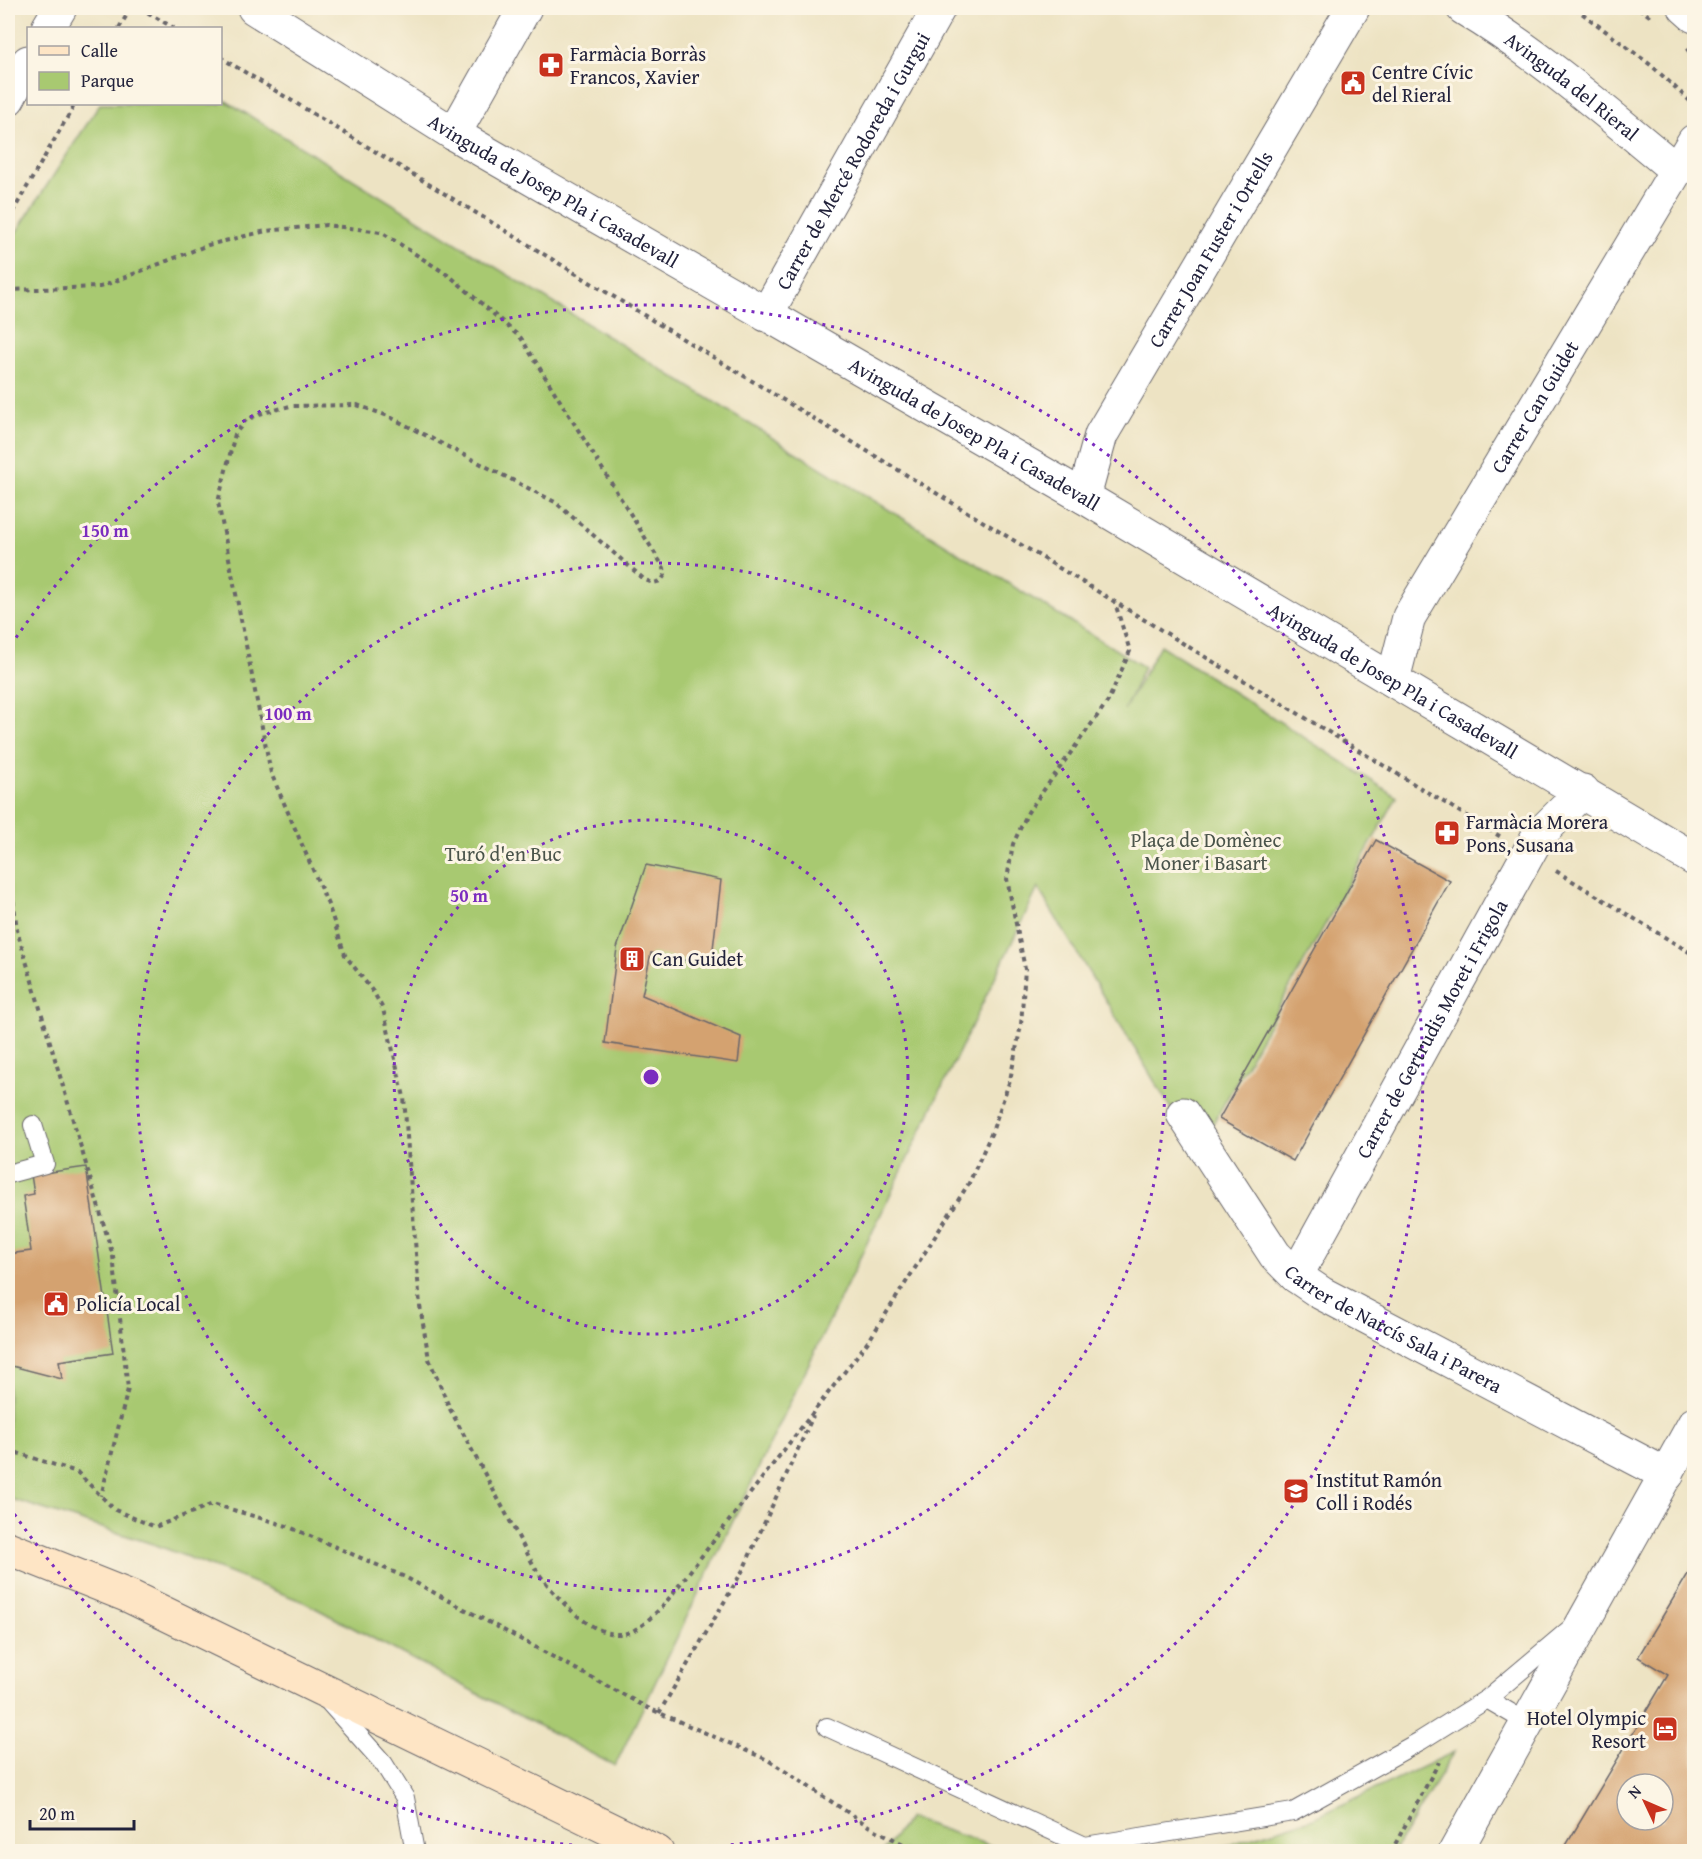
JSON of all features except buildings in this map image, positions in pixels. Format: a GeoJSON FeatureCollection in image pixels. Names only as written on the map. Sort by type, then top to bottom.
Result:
{"type":"FeatureCollection","features":[{"type":"Feature","properties":{"kind":"main road"},"geometry":{"type":"LineString","coordinates":[[8,1548],[131,1597],[657,1851]]}},
{"type":"Feature","properties":{"kind":"street"},"geometry":{"type":"LineString","coordinates":[[49,27],[60,8]]}},
{"type":"Feature","properties":{"kind":"street","name":"Avinguda de Josep Pla i Casadevall"},"geometry":{"type":"LineString","coordinates":[[254,8],[454,134],[1084,497],[1695,859]]}},
{"type":"Feature","properties":{"kind":"street"},"geometry":{"type":"LineString","coordinates":[[454,134],[525,8]]}},
{"type":"Feature","properties":{"kind":"street","name":"Carrer de Mercé Rodoreda i Gurgui"},"geometry":{"type":"LineString","coordinates":[[766,315],[939,8]]}},
{"type":"Feature","properties":{"kind":"street","name":"Carrer Joan Fuster i Ortells"},"geometry":{"type":"LineString","coordinates":[[1084,497],[1101,435],[1353,8]]}},
{"type":"Feature","properties":{"kind":"street","name":"Avinguda del Rieral"},"geometry":{"type":"LineString","coordinates":[[1463,8],[1498,29],[1579,89],[1676,170]]}},
{"type":"Feature","properties":{"kind":"street"},"geometry":{"type":"LineString","coordinates":[[1685,8],[1695,15]]}},
{"type":"Feature","properties":{"kind":"street"},"geometry":{"type":"LineString","coordinates":[[8,99],[27,64]]}},
{"type":"Feature","properties":{"kind":"street","name":"Carrer Can Guidet"},"geometry":{"type":"LineString","coordinates":[[1394,680],[1409,616],[1695,141]]}},
{"type":"Feature","properties":{"kind":"street","name":"Carrer de Gertrudis Moret i Frigola"},"geometry":{"type":"LineString","coordinates":[[1296,1276],[1538,836],[1582,791]]}},
{"type":"Feature","properties":{"kind":"street","name":"Carrer de Narcís Sala i Parera"},"geometry":{"type":"LineString","coordinates":[[1183,1114],[1275,1255],[1296,1276],[1321,1293],[1667,1475]]}},
{"type":"Feature","properties":{"kind":"street"},"geometry":{"type":"LineString","coordinates":[[1455,1851],[1695,1424]]}},
{"type":"Feature","properties":{"kind":"lane"},"geometry":{"type":"LineString","coordinates":[[8,1174],[45,1164],[33,1125]]}},
{"type":"Feature","properties":{"kind":"lane"},"geometry":{"type":"LineString","coordinates":[[827,1727],[1085,1846],[1293,1812],[1420,1741],[1487,1699],[1540,1656],[1593,1608]]}},
{"type":"Feature","properties":{"kind":"lane"},"geometry":{"type":"LineString","coordinates":[[315,1686],[384,1764],[405,1798],[415,1851]]}},
{"type":"Feature","properties":{"kind":"lane"},"geometry":{"type":"LineString","coordinates":[[1487,1699],[1528,1723]]}},
{"type":"Feature","properties":{"kind":"path"},"geometry":{"type":"LineString","coordinates":[[120,27],[131,8]]}},
{"type":"Feature","properties":{"kind":"path"},"geometry":{"type":"LineString","coordinates":[[140,8],[172,27]]}},
{"type":"Feature","properties":{"kind":"path"},"geometry":{"type":"LineString","coordinates":[[1575,8],[1652,66],[1693,104],[1695,96]]}},
{"type":"Feature","properties":{"kind":"path"},"geometry":{"type":"LineString","coordinates":[[222,58],[1695,956]]}},
{"type":"Feature","properties":{"kind":"path"},"geometry":{"type":"LineString","coordinates":[[8,220],[74,105]]}},
{"type":"Feature","properties":{"kind":"path"},"geometry":{"type":"LineString","coordinates":[[8,290],[100,287],[207,246],[266,231],[326,225],[381,232],[451,277],[521,338],[664,568],[661,581],[653,584],[645,580],[555,502],[388,416],[357,405],[290,406],[259,414],[245,421],[235,434],[218,502],[271,773],[329,907],[345,955],[374,993],[383,1009],[404,1097],[420,1306],[429,1359],[450,1409],[535,1568],[548,1588],[574,1612],[606,1633],[618,1635],[631,1632],[663,1606],[870,1339],[969,1183],[992,1132],[1010,1080],[1021,1025],[1025,969],[1007,879],[1013,844],[1028,812],[1108,701],[1130,651],[1115,603]]}},
{"type":"Feature","properties":{"kind":"path"},"geometry":{"type":"LineString","coordinates":[[8,856],[17,930],[112,1256],[128,1389],[101,1496]]}},
{"type":"Feature","properties":{"kind":"path"},"geometry":{"type":"LineString","coordinates":[[659,1713],[743,1569],[817,1408]]}},
{"type":"Feature","properties":{"kind":"path"},"geometry":{"type":"LineString","coordinates":[[8,1450],[77,1472],[115,1510],[154,1527],[213,1504],[287,1527],[405,1577],[659,1713],[768,1760],[870,1827],[919,1851]]}},
{"type":"Feature","properties":{"kind":"path"},"geometry":{"type":"LineString","coordinates":[[1391,1851],[1442,1756]]}},
{"type":"Feature","properties":{"kind":"green space","name":"Turó d'en Buc"},"geometry":{"type":"Polygon","coordinates":[[[222,99],[1144,667],[1124,710],[1160,645],[1397,797],[1197,1152],[1038,888],[615,1766],[304,1602],[156,1545],[8,1498],[8,245],[99,105],[222,105],[222,99]]]}},
{"type":"Feature","properties":{"kind":"green space"},"geometry":{"type":"Polygon","coordinates":[[[1454,1752],[1394,1851],[1209,1851],[1314,1818],[1454,1752]]]}},
{"type":"Feature","properties":{"kind":"green space"},"geometry":{"type":"Polygon","coordinates":[[[909,1818],[1006,1851],[883,1851],[909,1818]]]}},
{"type":"Feature","properties":{"kind":"place","name":"Farmàcia Borràs Francos, Xavier"},"geometry":{"type":"Point","coordinates":[551,65]}},
{"type":"Feature","properties":{"kind":"place","name":"Centre Cívic del Rieral"},"geometry":{"type":"Point","coordinates":[1353,83]}},
{"type":"Feature","properties":{"kind":"place","name":"Farmàcia Morera Pons, Susana"},"geometry":{"type":"Point","coordinates":[1447,833]}},
{"type":"Feature","properties":{"kind":"place","name":"Can Guidet"},"geometry":{"type":"Point","coordinates":[632,959]}},
{"type":"Feature","properties":{"kind":"place","name":"Policía Local"},"geometry":{"type":"Point","coordinates":[56,1304]}},
{"type":"Feature","properties":{"kind":"place","name":"Institut Ramón Coll i Rodés"},"geometry":{"type":"Point","coordinates":[1296,1491]}},
{"type":"Feature","properties":{"kind":"place","name":"Hotel Olympic Resort"},"geometry":{"type":"Point","coordinates":[1665,1729]}},
{"type":"Feature","properties":{"kind":"park label","name":"Plaça de Domènec Moner i Basart"},"geometry":{"type":"Point","coordinates":[1206,852]}}]}
